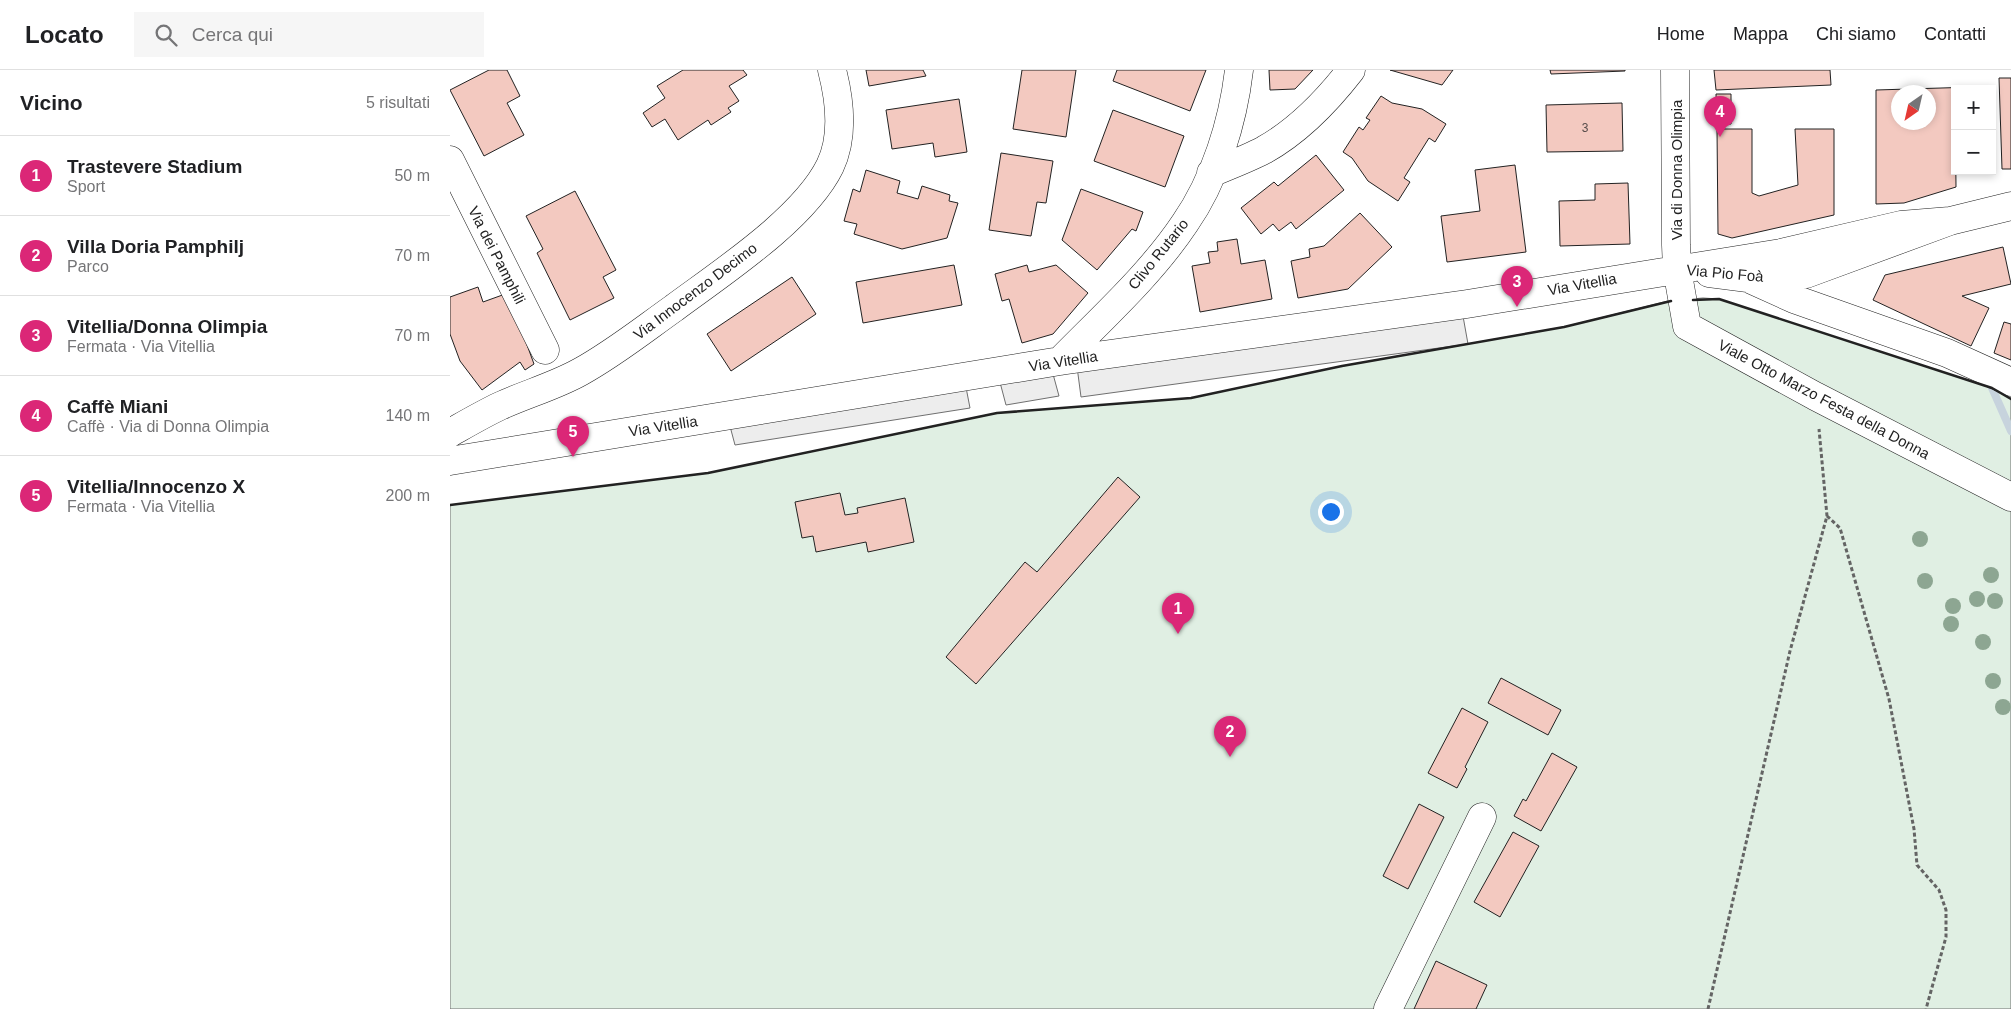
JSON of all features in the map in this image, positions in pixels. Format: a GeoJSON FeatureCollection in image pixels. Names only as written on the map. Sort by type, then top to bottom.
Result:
{"type":"FeatureCollection","features":[{"type":"Feature","properties":{"kind":"street","name":"Via Innocenzo Decimo"},"geometry":{"type":"LineString","coordinates":[[450,433],[499,406],[579,373],[701,289],[759,244],[788,218],[817,188],[830,165],[837,146],[839,116],[832,70]]}},
{"type":"Feature","properties":{"kind":"street","name":"Clivo Rutario"},"geometry":{"type":"LineString","coordinates":[[1060,361],[1134,284],[1174,238],[1190,214],[1224,142],[1230,121],[1239,70]]}},
{"type":"Feature","properties":{"kind":"street"},"geometry":{"type":"LineString","coordinates":[[1211,173],[1255,154],[1291,131],[1322,104],[1351,70]]}},
{"type":"Feature","properties":{"kind":"street","name":"Via di Donna Olimpia"},"geometry":{"type":"LineString","coordinates":[[1675,70],[1678,269]]}},
{"type":"Feature","properties":{"kind":"street","name":"Via dei Pamphili"},"geometry":{"type":"LineString","coordinates":[[450,160],[545,350]]}},
{"type":"Feature","properties":{"kind":"street","name":"Via Pio Foà"},"geometry":{"type":"LineString","coordinates":[[1678,269],[1747,268],[1782,253],[1894,226],[1950,221],[2011,206]]}},
{"type":"Feature","properties":{"kind":"street"},"geometry":{"type":"LineString","coordinates":[[1747,268],[1794,299],[1947,353],[2011,382]]}},
{"type":"Feature","properties":{"kind":"street","name":"Via Vitellia"},"geometry":{"type":"LineString","coordinates":[[450,461],[1060,361],[1467,304],[1678,269]]}},
{"type":"Feature","properties":{"kind":"street","name":"Viale Otto Marzo Festa della Donna"},"geometry":{"type":"LineString","coordinates":[[1678,269],[1687,326],[1816,396],[2011,497]]}},
{"type":"Feature","properties":{"kind":"street"},"geometry":{"type":"LineString","coordinates":[[1388,1009],[1482,817]]}},
{"type":"Feature","properties":{"kind":"path"},"geometry":{"type":"LineString","coordinates":[[1708,1009],[1790,650],[1827,516],[1816,396]]}},
{"type":"Feature","properties":{"kind":"path"},"geometry":{"type":"LineString","coordinates":[[1827,516],[1840,528],[1889,699],[1914,829],[1917,866],[1939,890],[1946,910],[1946,937],[1926,1009]]}},
{"type":"Feature","properties":{"kind":"green space"},"geometry":{"type":"Polygon","coordinates":[[[1703,298],[1719,299],[1992,388],[2011,399],[2011,1009],[450,1009],[450,505],[708,473],[997,413],[1191,398],[1342,366],[1564,327],[1668,301],[1703,298]]]}},
{"type":"Feature","properties":{"kind":"shaded area"},"geometry":{"type":"Polygon","coordinates":[[[1461,305],[1468,344],[1081,397],[1076,359],[1461,305]]]}},
{"type":"Feature","properties":{"kind":"shaded area"},"geometry":{"type":"Polygon","coordinates":[[[1050,363],[1059,396],[1006,405],[997,371],[1050,363]]]}},
{"type":"Feature","properties":{"kind":"shaded area"},"geometry":{"type":"Polygon","coordinates":[[[964,377],[970,408],[735,445],[727,415],[964,377]]]}},
{"type":"Feature","properties":{"kind":"building"},"geometry":{"type":"Polygon","coordinates":[[[489,70],[507,70],[520,96],[507,103],[524,135],[484,156],[450,90],[489,70]]]}},
{"type":"Feature","properties":{"kind":"building"},"geometry":{"type":"Polygon","coordinates":[[[683,70],[743,70],[747,75],[729,86],[739,101],[728,108],[731,112],[711,125],[708,120],[678,140],[665,119],[652,127],[643,113],[665,98],[657,86],[683,70]]]}},
{"type":"Feature","properties":{"kind":"building"},"geometry":{"type":"Polygon","coordinates":[[[866,70],[923,70],[926,76],[869,86],[866,70]]]}},
{"type":"Feature","properties":{"kind":"building"},"geometry":{"type":"Polygon","coordinates":[[[1022,70],[1076,70],[1066,137],[1013,129],[1022,70]]]}},
{"type":"Feature","properties":{"kind":"building"},"geometry":{"type":"Polygon","coordinates":[[[1117,70],[1206,70],[1190,111],[1113,81],[1117,70]]]}},
{"type":"Feature","properties":{"kind":"building"},"geometry":{"type":"Polygon","coordinates":[[[1269,70],[1313,70],[1295,89],[1270,90],[1269,70]]]}},
{"type":"Feature","properties":{"kind":"building"},"geometry":{"type":"Polygon","coordinates":[[[1390,70],[1453,70],[1442,85],[1390,70]]]}},
{"type":"Feature","properties":{"kind":"building"},"geometry":{"type":"Polygon","coordinates":[[[1550,70],[1625,70],[1625,71],[1551,74],[1550,70]]]}},
{"type":"Feature","properties":{"kind":"building"},"geometry":{"type":"Polygon","coordinates":[[[1714,70],[1830,70],[1831,85],[1716,90],[1714,70]]]}},
{"type":"Feature","properties":{"kind":"building"},"geometry":{"type":"Polygon","coordinates":[[[1999,78],[2011,78],[2011,169],[2002,169],[1999,78]]]}},
{"type":"Feature","properties":{"kind":"building"},"geometry":{"type":"Polygon","coordinates":[[[1936,88],[1951,88],[1951,175],[1956,175],[1956,187],[1904,203],[1876,204],[1876,90],[1891,90],[1891,130],[1936,130],[1936,88]]]}},
{"type":"Feature","properties":{"kind":"building"},"geometry":{"type":"Polygon","coordinates":[[[1716,94],[1731,94],[1731,124],[1717,124],[1716,94]]]}},
{"type":"Feature","properties":{"kind":"building"},"geometry":{"type":"Polygon","coordinates":[[[1381,96],[1392,103],[1422,109],[1446,124],[1435,142],[1429,138],[1404,178],[1410,182],[1398,201],[1368,181],[1352,158],[1343,152],[1359,127],[1363,130],[1370,120],[1366,118],[1381,96]]]}},
{"type":"Feature","properties":{"kind":"building"},"geometry":{"type":"Polygon","coordinates":[[[959,99],[967,152],[935,157],[933,143],[892,149],[886,110],[959,99]]]}},
{"type":"Feature","properties":{"kind":"building"},"geometry":{"type":"Polygon","coordinates":[[[1622,103],[1623,151],[1547,152],[1546,105],[1622,103]]]}},
{"type":"Feature","properties":{"kind":"building"},"geometry":{"type":"Polygon","coordinates":[[[1113,110],[1184,136],[1165,187],[1094,161],[1113,110]]]}},
{"type":"Feature","properties":{"kind":"building"},"geometry":{"type":"Polygon","coordinates":[[[1717,129],[1752,129],[1752,193],[1759,196],[1798,185],[1795,129],[1834,129],[1834,215],[1732,238],[1718,234],[1717,129]]]}},
{"type":"Feature","properties":{"kind":"building"},"geometry":{"type":"Polygon","coordinates":[[[1001,153],[1053,161],[1046,203],[1037,202],[1031,236],[989,230],[1001,153]]]}},
{"type":"Feature","properties":{"kind":"building"},"geometry":{"type":"Polygon","coordinates":[[[1316,155],[1344,190],[1296,229],[1291,222],[1279,231],[1273,224],[1261,234],[1241,208],[1274,182],[1278,186],[1316,155]]]}},
{"type":"Feature","properties":{"kind":"building"},"geometry":{"type":"Polygon","coordinates":[[[1515,165],[1526,252],[1447,262],[1441,216],[1480,211],[1475,170],[1515,165]]]}},
{"type":"Feature","properties":{"kind":"building"},"geometry":{"type":"Polygon","coordinates":[[[866,170],[900,181],[897,193],[918,199],[922,186],[950,195],[949,201],[958,203],[947,238],[902,249],[854,234],[857,224],[844,221],[853,189],[860,192],[866,170]]]}},
{"type":"Feature","properties":{"kind":"building"},"geometry":{"type":"Polygon","coordinates":[[[1628,183],[1630,244],[1560,246],[1559,201],[1595,200],[1595,184],[1628,183]]]}},
{"type":"Feature","properties":{"kind":"building"},"geometry":{"type":"Polygon","coordinates":[[[1081,189],[1143,212],[1136,231],[1132,229],[1097,270],[1062,240],[1081,189]]]}},
{"type":"Feature","properties":{"kind":"building"},"geometry":{"type":"Polygon","coordinates":[[[575,191],[616,270],[603,277],[614,298],[570,320],[537,253],[543,249],[526,216],[575,191]]]}},
{"type":"Feature","properties":{"kind":"building"},"geometry":{"type":"Polygon","coordinates":[[[1360,213],[1392,247],[1348,289],[1298,298],[1291,261],[1310,257],[1309,249],[1324,246],[1360,213]]]}},
{"type":"Feature","properties":{"kind":"building"},"geometry":{"type":"Polygon","coordinates":[[[1237,239],[1241,264],[1265,260],[1272,299],[1200,312],[1192,266],[1210,263],[1208,252],[1218,251],[1217,242],[1237,239]]]}},
{"type":"Feature","properties":{"kind":"building"},"geometry":{"type":"Polygon","coordinates":[[[2003,247],[2011,284],[1962,296],[1989,308],[1971,346],[1873,300],[1885,275],[2003,247]]]}},
{"type":"Feature","properties":{"kind":"building"},"geometry":{"type":"Polygon","coordinates":[[[954,265],[962,305],[863,323],[856,282],[954,265]]]}},
{"type":"Feature","properties":{"kind":"building"},"geometry":{"type":"Polygon","coordinates":[[[1027,265],[1029,272],[1056,265],[1088,293],[1053,334],[1022,343],[1009,299],[1002,301],[995,274],[1027,265]]]}},
{"type":"Feature","properties":{"kind":"building"},"geometry":{"type":"Polygon","coordinates":[[[792,277],[816,314],[731,371],[707,334],[792,277]]]}},
{"type":"Feature","properties":{"kind":"building"},"geometry":{"type":"Polygon","coordinates":[[[478,287],[483,302],[508,293],[534,364],[525,370],[520,362],[482,390],[460,361],[450,334],[450,297],[478,287]]]}},
{"type":"Feature","properties":{"kind":"building"},"geometry":{"type":"Polygon","coordinates":[[[2004,322],[2011,324],[2011,360],[1994,353],[2004,322]]]}},
{"type":"Feature","properties":{"kind":"building"},"geometry":{"type":"Polygon","coordinates":[[[1118,477],[1140,497],[976,684],[946,657],[1025,562],[1037,572],[1118,477]]]}},
{"type":"Feature","properties":{"kind":"building"},"geometry":{"type":"Polygon","coordinates":[[[840,493],[845,515],[858,513],[857,508],[905,498],[914,542],[868,552],[866,542],[816,552],[813,536],[802,538],[795,502],[840,493]]]}},
{"type":"Feature","properties":{"kind":"building"},"geometry":{"type":"Polygon","coordinates":[[[1501,678],[1561,710],[1548,735],[1488,703],[1501,678]]]}},
{"type":"Feature","properties":{"kind":"building"},"geometry":{"type":"Polygon","coordinates":[[[1462,708],[1488,722],[1465,767],[1467,769],[1457,788],[1428,773],[1462,708]]]}},
{"type":"Feature","properties":{"kind":"building"},"geometry":{"type":"Polygon","coordinates":[[[1552,753],[1577,767],[1541,831],[1514,816],[1523,799],[1526,801],[1552,753]]]}},
{"type":"Feature","properties":{"kind":"building"},"geometry":{"type":"Polygon","coordinates":[[[1419,804],[1444,817],[1408,889],[1383,876],[1419,804]]]}},
{"type":"Feature","properties":{"kind":"building"},"geometry":{"type":"Polygon","coordinates":[[[1513,832],[1539,846],[1500,917],[1474,902],[1513,832]]]}},
{"type":"Feature","properties":{"kind":"building"},"geometry":{"type":"Polygon","coordinates":[[[1436,961],[1487,985],[1476,1009],[1414,1009],[1436,961]]]}},
{"type":"Feature","properties":{"kind":"waterway"},"geometry":{"type":"LineString","coordinates":[[1992,388],[2011,431]]}},
{"type":"Feature","properties":{"kind":"wall"},"geometry":{"type":"LineString","coordinates":[[1693,300],[1719,299],[1992,388],[2011,399]]}},
{"type":"Feature","properties":{"kind":"wall"},"geometry":{"type":"LineString","coordinates":[[450,505],[708,473],[997,413],[1191,398],[1342,366],[1564,327],[1671,301]]}},
{"type":"Feature","properties":{"kind":"place","name":"Caffè Miani"},"geometry":{"type":"Point","coordinates":[1720,137]}},
{"type":"Feature","properties":{"kind":"place","name":"Vitellia/Donna Olimpia"},"geometry":{"type":"Point","coordinates":[1517,307]}},
{"type":"Feature","properties":{"kind":"place","name":"Vitellia/Innocenzo X"},"geometry":{"type":"Point","coordinates":[573,457]}},
{"type":"Feature","properties":{"kind":"place","name":"Trastevere Stadium"},"geometry":{"type":"Point","coordinates":[1178,634]}},
{"type":"Feature","properties":{"kind":"place","name":"Villa Doria Pamphilj"},"geometry":{"type":"Point","coordinates":[1230,757]}}]}
